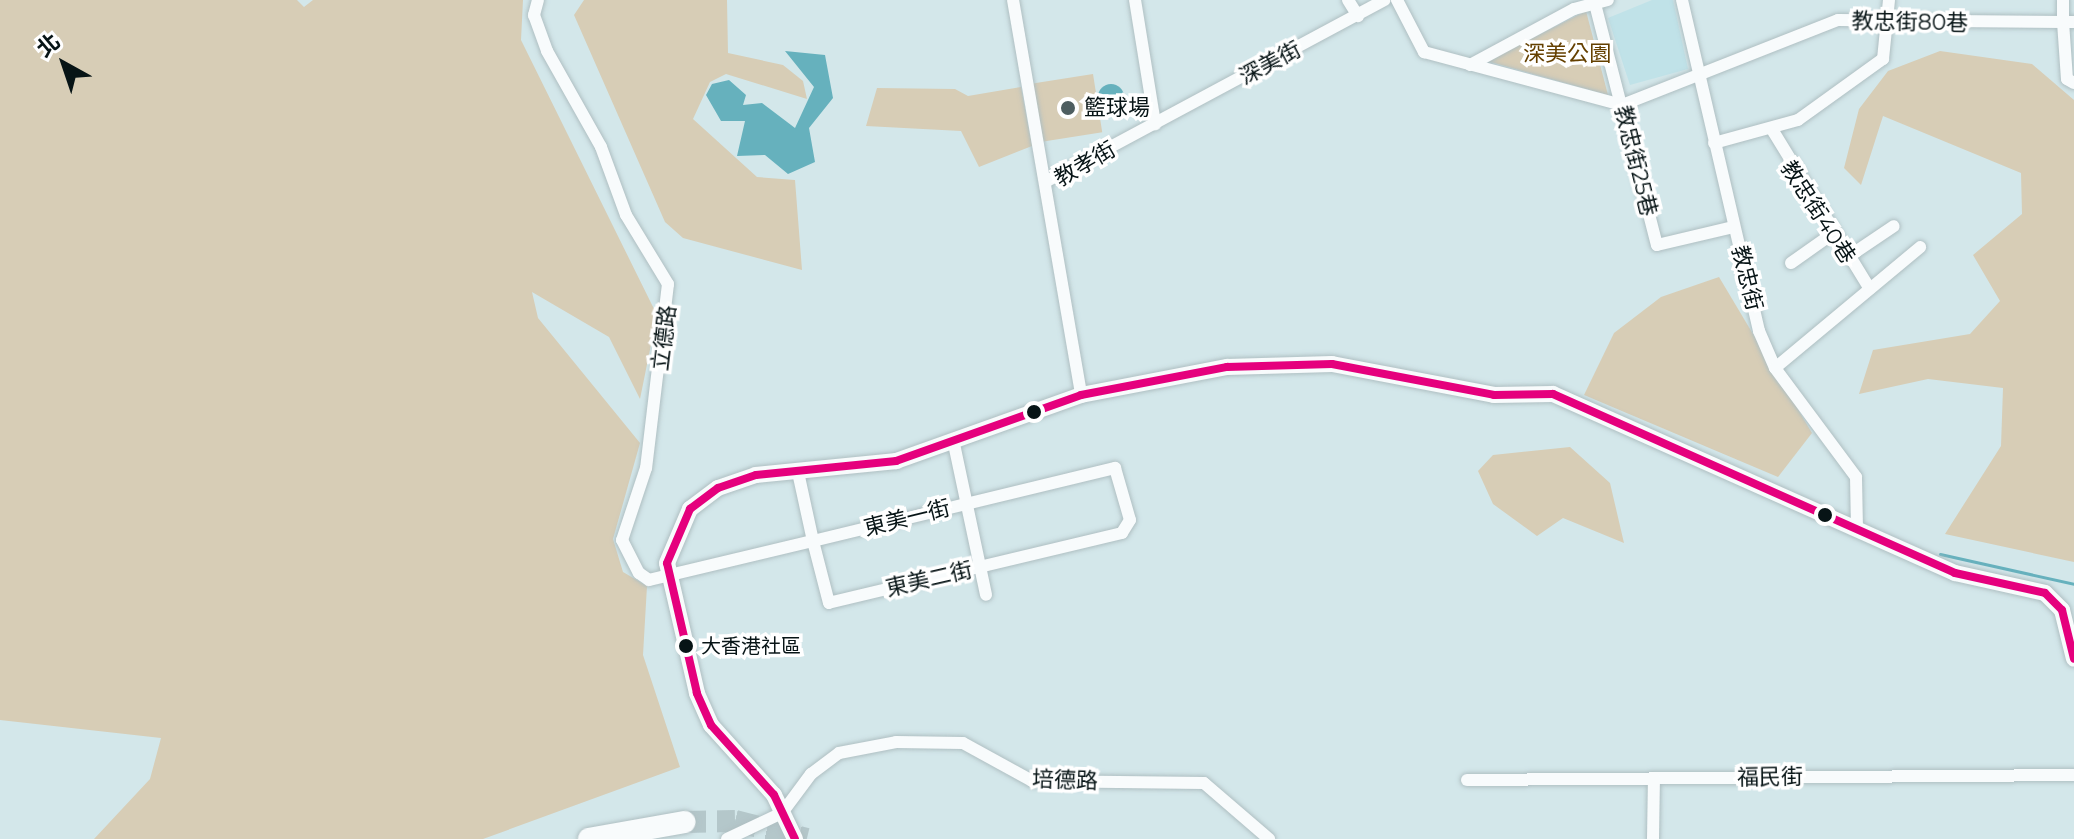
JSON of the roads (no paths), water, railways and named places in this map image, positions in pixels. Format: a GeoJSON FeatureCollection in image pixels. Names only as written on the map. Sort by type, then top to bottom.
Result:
{"type":"FeatureCollection","features":[{"type":"Feature","properties":{"kind":"highway"},"geometry":{"type":"LineString","coordinates":[[589,839],[684,822]]}},
{"type":"Feature","properties":{"kind":"street","name":"立德路"},"geometry":{"type":"LineString","coordinates":[[538,0],[534,15],[547,51],[601,147],[626,215],[668,284],[646,468],[622,540],[639,573],[649,580],[668,575]]}},
{"type":"Feature","properties":{"kind":"street"},"geometry":{"type":"LineString","coordinates":[[1013,0],[1047,181]]}},
{"type":"Feature","properties":{"kind":"street"},"geometry":{"type":"LineString","coordinates":[[1135,0],[1155,124]]}},
{"type":"Feature","properties":{"kind":"street"},"geometry":{"type":"LineString","coordinates":[[1348,0],[1358,16]]}},
{"type":"Feature","properties":{"kind":"street","name":"深美街"},"geometry":{"type":"LineString","coordinates":[[1155,124],[1385,0]]}},
{"type":"Feature","properties":{"kind":"street"},"geometry":{"type":"LineString","coordinates":[[1397,0],[1424,52],[1622,105]]}},
{"type":"Feature","properties":{"kind":"street","name":"教忠街"},"geometry":{"type":"LineString","coordinates":[[1682,0],[1734,227],[1775,368],[1856,477],[1857,531]]}},
{"type":"Feature","properties":{"kind":"street"},"geometry":{"type":"LineString","coordinates":[[1714,143],[1773,131],[1883,59],[1889,24],[1889,0]]}},
{"type":"Feature","properties":{"kind":"street"},"geometry":{"type":"LineString","coordinates":[[2063,0],[2069,22],[2067,79],[2074,83]]}},
{"type":"Feature","properties":{"kind":"street"},"geometry":{"type":"LineString","coordinates":[[1470,65],[1599,1]]}},
{"type":"Feature","properties":{"kind":"street","name":"教忠街25巷"},"geometry":{"type":"LineString","coordinates":[[1599,1],[1657,245],[1734,227]]}},
{"type":"Feature","properties":{"kind":"street","name":"教忠街80巷"},"geometry":{"type":"LineString","coordinates":[[1622,105],[1696,71],[1838,20],[1889,24],[2069,22]]}},
{"type":"Feature","properties":{"kind":"street","name":"教孝街"},"geometry":{"type":"LineString","coordinates":[[1081,395],[1047,181],[1155,124]]}},
{"type":"Feature","properties":{"kind":"street","name":"教忠街40巷"},"geometry":{"type":"LineString","coordinates":[[1773,131],[1832,234],[1870,289]]}},
{"type":"Feature","properties":{"kind":"street"},"geometry":{"type":"LineString","coordinates":[[1848,257],[1894,226]]}},
{"type":"Feature","properties":{"kind":"street"},"geometry":{"type":"LineString","coordinates":[[1791,263],[1832,234]]}},
{"type":"Feature","properties":{"kind":"street","name":"教忠街40巷"},"geometry":{"type":"LineString","coordinates":[[1775,368],[1920,247]]}},
{"type":"Feature","properties":{"kind":"street"},"geometry":{"type":"LineString","coordinates":[[795,839],[782,813],[711,725],[668,575],[672,538],[704,496],[756,475],[896,461],[954,444],[1081,395],[1273,362],[1332,364],[1494,395],[1553,394],[1955,573],[2054,599],[2074,659]]}},
{"type":"Feature","properties":{"kind":"street"},"geometry":{"type":"LineString","coordinates":[[954,444],[986,595]]}},
{"type":"Feature","properties":{"kind":"street","name":"東美一街"},"geometry":{"type":"LineString","coordinates":[[668,575],[1115,468],[1129,496]]}},
{"type":"Feature","properties":{"kind":"street","name":"東美二街"},"geometry":{"type":"LineString","coordinates":[[798,472],[829,603],[1122,533],[1130,520],[1129,496]]}},
{"type":"Feature","properties":{"kind":"street","name":"培德路"},"geometry":{"type":"LineString","coordinates":[[782,813],[811,774],[845,750],[958,743],[1032,781],[1204,783],[1269,839]]}},
{"type":"Feature","properties":{"kind":"street","name":"福民街"},"geometry":{"type":"LineString","coordinates":[[1467,780],[2074,775]]}},
{"type":"Feature","properties":{"kind":"street"},"geometry":{"type":"LineString","coordinates":[[1653,839],[1654,778]]}},
{"type":"Feature","properties":{"kind":"street"},"geometry":{"type":"LineString","coordinates":[[727,839],[782,813]]}},
{"type":"Feature","properties":{"kind":"water"},"geometry":{"type":"Polygon","coordinates":[[[785,51],[825,55],[833,98],[809,128],[815,162],[788,174],[765,155],[737,156],[745,121],[721,121],[706,95],[712,84],[729,80],[746,95],[743,105],[762,103],[795,128],[814,87],[785,51]]]}},
{"type":"Feature","properties":{"kind":"water"},"geometry":{"type":"Polygon","coordinates":[[[1111,84],[1120,88],[1124,97],[1120,106],[1111,110],[1102,106],[1098,97],[1102,88],[1111,84]]]}},
{"type":"Feature","properties":{"kind":"waterway"},"geometry":{"type":"LineString","coordinates":[[1940,554],[2074,584]]}},
{"type":"Feature","properties":{"kind":"tunnel"},"geometry":{"type":"LineString","coordinates":[[684,822],[735,821],[807,839]]}},
{"type":"Feature","properties":{"kind":"place","name":"籃球場"},"geometry":{"type":"Point","coordinates":[1068,108]}},
{"type":"Feature","properties":{"kind":"place","name":"大香港社區"},"geometry":{"type":"Point","coordinates":[686,646]}},
{"type":"Feature","properties":{"kind":"park label","name":"深美公園"},"geometry":{"type":"Point","coordinates":[1567,54]}}]}
